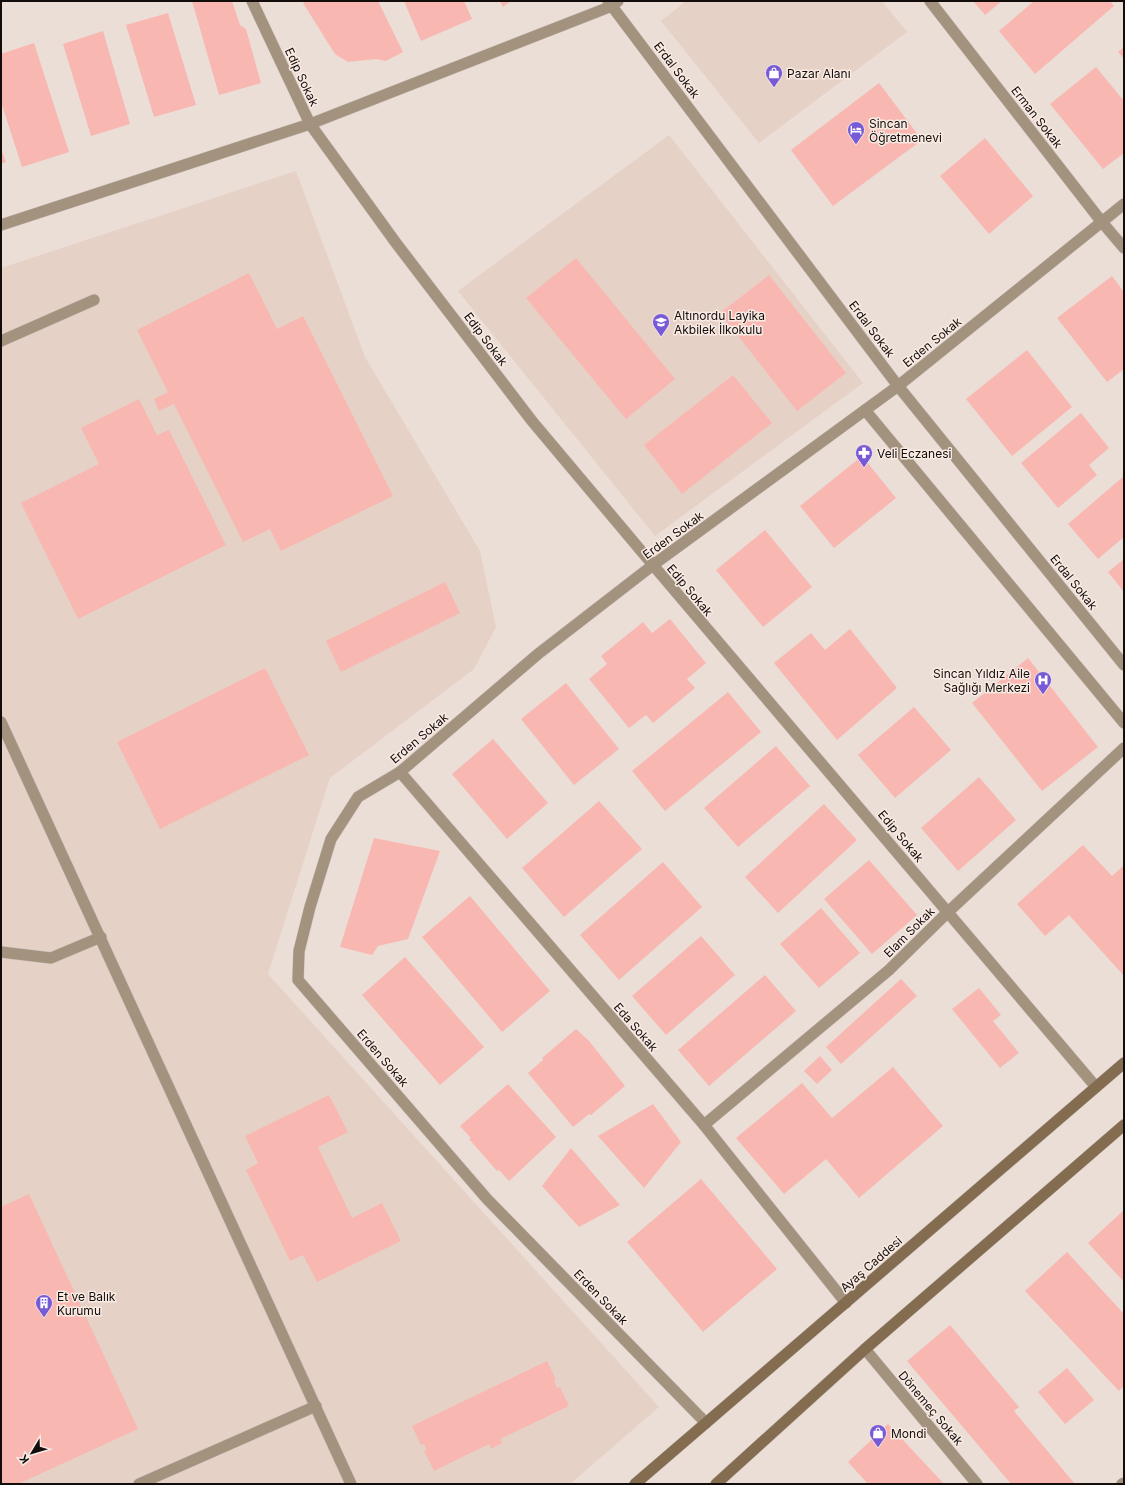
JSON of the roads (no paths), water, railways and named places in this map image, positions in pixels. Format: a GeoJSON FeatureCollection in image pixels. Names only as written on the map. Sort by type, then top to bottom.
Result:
{"type":"FeatureCollection","features":[{"type":"Feature","properties":{"kind":"main road","name":"Ayaş Caddesi"},"geometry":{"type":"LineString","coordinates":[[635,1484],[1124,1063]]}},
{"type":"Feature","properties":{"kind":"main road"},"geometry":{"type":"LineString","coordinates":[[716,1484],[865,1348],[1124,1125]]}},
{"type":"Feature","properties":{"kind":"street","name":"Edip Sokak"},"geometry":{"type":"LineString","coordinates":[[252,1],[310,124],[396,243],[532,421],[1096,1087]]}},
{"type":"Feature","properties":{"kind":"street","name":"Erman Sokak"},"geometry":{"type":"LineString","coordinates":[[930,1],[1101,222],[1124,248]]}},
{"type":"Feature","properties":{"kind":"street"},"geometry":{"type":"LineString","coordinates":[[1,225],[310,124],[613,3]]}},
{"type":"Feature","properties":{"kind":"street","name":"Erdal Sokak"},"geometry":{"type":"LineString","coordinates":[[613,3],[898,386],[1124,665]]}},
{"type":"Feature","properties":{"kind":"street","name":"Erden Sokak"},"geometry":{"type":"LineString","coordinates":[[706,1423],[487,1199],[298,980],[299,951],[310,907],[331,839],[358,798],[400,772],[538,654],[653,565],[898,386],[1124,204]]}},
{"type":"Feature","properties":{"kind":"street"},"geometry":{"type":"LineString","coordinates":[[1,341],[94,300]]}},
{"type":"Feature","properties":{"kind":"street"},"geometry":{"type":"LineString","coordinates":[[865,410],[1124,723]]}},
{"type":"Feature","properties":{"kind":"street"},"geometry":{"type":"LineString","coordinates":[[1,722],[352,1484]]}},
{"type":"Feature","properties":{"kind":"street","name":"Elam Sokak"},"geometry":{"type":"LineString","coordinates":[[704,1125],[889,970],[948,912],[1124,748]]}},
{"type":"Feature","properties":{"kind":"street","name":"Eda Sokak"},"geometry":{"type":"LineString","coordinates":[[400,772],[704,1125],[846,1303]]}},
{"type":"Feature","properties":{"kind":"street"},"geometry":{"type":"LineString","coordinates":[[1,952],[50,958],[101,937]]}},
{"type":"Feature","properties":{"kind":"street","name":"Dönemeç Sokak"},"geometry":{"type":"LineString","coordinates":[[865,1348],[977,1484]]}},
{"type":"Feature","properties":{"kind":"street"},"geometry":{"type":"LineString","coordinates":[[139,1484],[316,1406]]}},
{"type":"Feature","properties":{"kind":"place","name":"Pazar Alanı"},"geometry":{"type":"Point","coordinates":[774,88]}},
{"type":"Feature","properties":{"kind":"place","name":"Sincan Öğretmenevi"},"geometry":{"type":"Point","coordinates":[856,145]}},
{"type":"Feature","properties":{"kind":"place","name":"Altınordu Layika Akbilek İlkokulu"},"geometry":{"type":"Point","coordinates":[661,337]}},
{"type":"Feature","properties":{"kind":"place","name":"Veli Eczanesi"},"geometry":{"type":"Point","coordinates":[864,468]}},
{"type":"Feature","properties":{"kind":"place","name":"Sincan Yıldız Aile Sağlığı Merkezi"},"geometry":{"type":"Point","coordinates":[1043,695]}},
{"type":"Feature","properties":{"kind":"place","name":"Et ve Balık Kurumu"},"geometry":{"type":"Point","coordinates":[44,1318]}},
{"type":"Feature","properties":{"kind":"place","name":"Mondi"},"geometry":{"type":"Point","coordinates":[878,1448]}}]}
